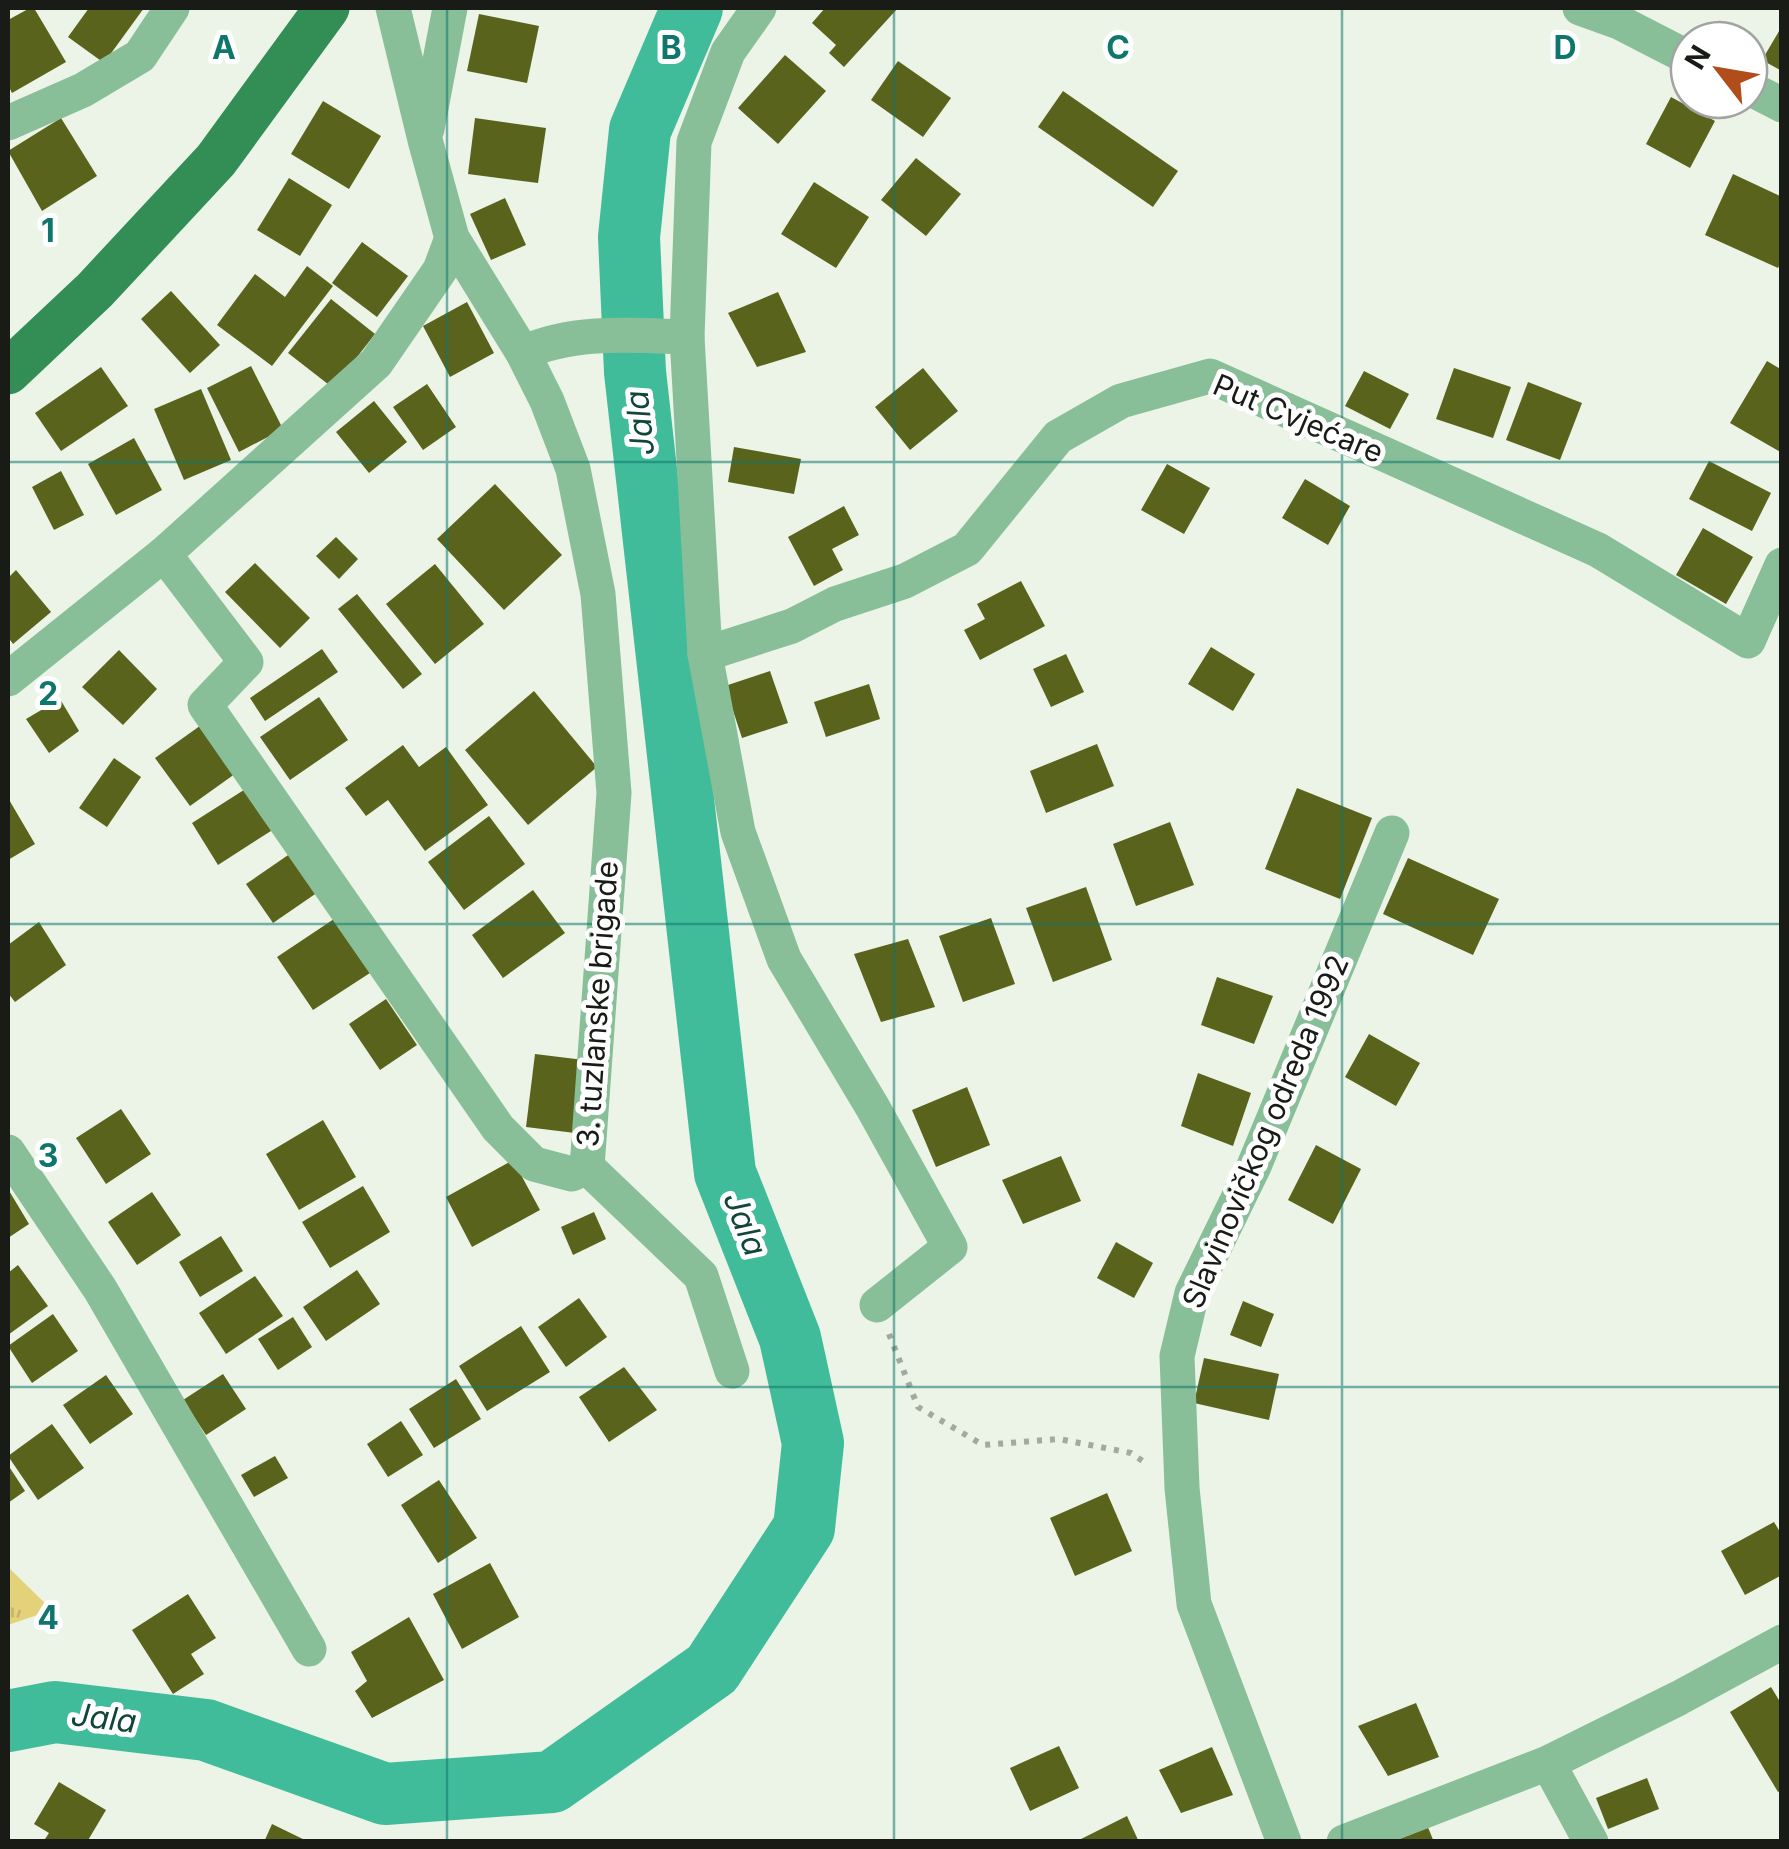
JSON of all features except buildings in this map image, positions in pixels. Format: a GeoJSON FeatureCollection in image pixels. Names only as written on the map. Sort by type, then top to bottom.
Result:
{"type":"FeatureCollection","features":[{"type":"Feature","properties":{"kind":"main road"},"geometry":{"type":"LineString","coordinates":[[9,358],[96,290],[216,160],[327,8]]}},
{"type":"Feature","properties":{"kind":"street"},"geometry":{"type":"LineString","coordinates":[[8,124],[84,90],[140,56],[172,8]]}},
{"type":"Feature","properties":{"kind":"street","name":"3. tuzlanske brigade"},"geometry":{"type":"LineString","coordinates":[[164,554],[246,662],[204,706],[498,1128],[534,1164],[572,1174],[587,1167],[614,792],[598,594],[572,469],[547,400],[524,353],[452,238],[393,8]]}},
{"type":"Feature","properties":{"kind":"street"},"geometry":{"type":"LineString","coordinates":[[425,140],[450,8]]}},
{"type":"Feature","properties":{"kind":"street"},"geometry":{"type":"LineString","coordinates":[[759,8],[728,52],[694,142],[678,336],[705,654],[738,832],[784,959],[950,1246],[878,1306]]}},
{"type":"Feature","properties":{"kind":"street"},"geometry":{"type":"LineString","coordinates":[[1580,8],[1619,22],[1669,48]]}},
{"type":"Feature","properties":{"kind":"street"},"geometry":{"type":"LineString","coordinates":[[8,679],[164,554],[376,364],[440,270],[452,238]]}},
{"type":"Feature","properties":{"kind":"street"},"geometry":{"type":"LineString","coordinates":[[524,353],[571,338],[678,336]]}},
{"type":"Feature","properties":{"kind":"street","name":"Put Cvjećare"},"geometry":{"type":"LineString","coordinates":[[705,654],[792,626],[835,604],[905,580],[967,550],[1058,436],[1121,401],[1210,376],[1598,550],[1748,642],[1782,565]]}},
{"type":"Feature","properties":{"kind":"street","name":"Slavinovičkog odreda 1992"},"geometry":{"type":"LineString","coordinates":[[1284,1842],[1194,1604],[1182,1488],[1177,1356],[1192,1293],[1254,1166],[1392,834]]}},
{"type":"Feature","properties":{"kind":"street"},"geometry":{"type":"LineString","coordinates":[[8,1152],[100,1289],[309,1649]]}},
{"type":"Feature","properties":{"kind":"street"},"geometry":{"type":"LineString","coordinates":[[587,1167],[701,1276],[732,1371]]}},
{"type":"Feature","properties":{"kind":"street"},"geometry":{"type":"LineString","coordinates":[[1344,1842],[1548,1763],[1782,1642]]}},
{"type":"Feature","properties":{"kind":"street"},"geometry":{"type":"LineString","coordinates":[[1548,1763],[1592,1842]]}},
{"type":"Feature","properties":{"kind":"path"},"geometry":{"type":"LineString","coordinates":[[878,1306],[918,1407],[983,1445],[1059,1440],[1131,1453],[1182,1488]]}},
{"type":"Feature","properties":{"kind":"green space"},"geometry":{"type":"Polygon","coordinates":[[[8,1567],[52,1610],[8,1625],[8,1567]]]}},
{"type":"Feature","properties":{"kind":"waterway","name":"Jala"},"geometry":{"type":"LineString","coordinates":[[8,1721],[55,1712],[206,1730],[385,1794],[552,1782],[712,1669],[804,1528],[813,1443],[790,1338],[725,1173],[635,372],[629,237],[640,130],[692,8]]}}]}
